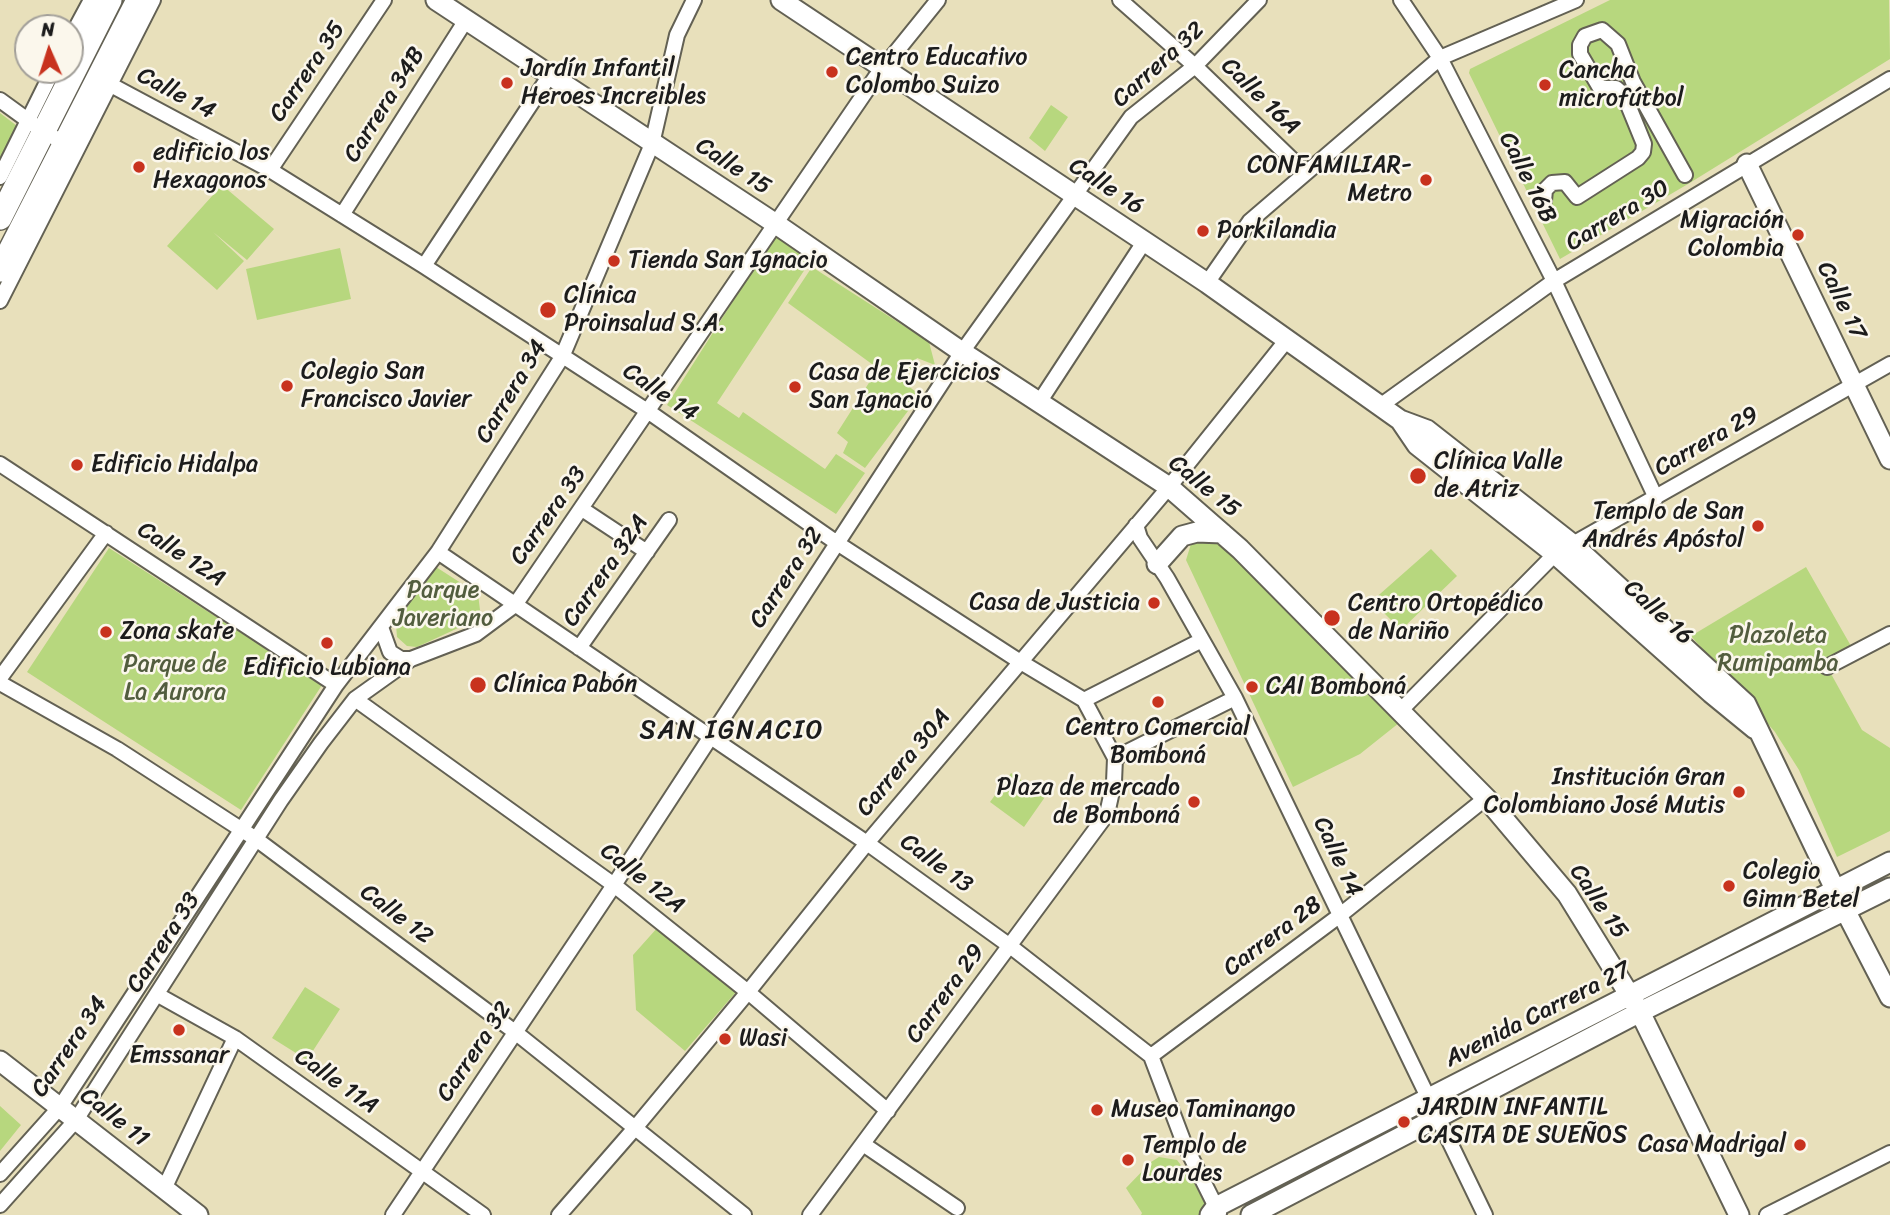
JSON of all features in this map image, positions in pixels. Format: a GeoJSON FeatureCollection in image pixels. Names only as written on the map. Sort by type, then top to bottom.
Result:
{"type":"FeatureCollection","features":[{"type":"Feature","properties":{"kind":"main road"},"geometry":{"type":"LineString","coordinates":[[0,218],[35,126],[110,0]]}},
{"type":"Feature","properties":{"kind":"main road"},"geometry":{"type":"LineString","coordinates":[[0,270],[72,147],[138,0]]}},
{"type":"Feature","properties":{"kind":"street"},"geometry":{"type":"LineString","coordinates":[[0,301],[72,147],[111,85],[153,0]]}},
{"type":"Feature","properties":{"kind":"street","name":"Carrera 35"},"geometry":{"type":"LineString","coordinates":[[270,170],[383,0]]}},
{"type":"Feature","properties":{"kind":"street","name":"Calle 15"},"geometry":{"type":"LineString","coordinates":[[436,0],[776,225],[962,352],[1169,487],[1222,533],[1486,798],[1567,894],[1635,1004],[1739,1215]]}},
{"type":"Feature","properties":{"kind":"street","name":"Carrera 34"},"geometry":{"type":"LineString","coordinates":[[0,1174],[60,1107],[336,685],[438,552],[562,357],[652,144],[677,35],[694,0]]}},
{"type":"Feature","properties":{"kind":"street","name":"Calle 16"},"geometry":{"type":"LineString","coordinates":[[781,0],[1207,283],[1399,420],[1417,445],[1563,548],[1711,693],[1759,732],[1890,997]]}},
{"type":"Feature","properties":{"kind":"street","name":"Carrera 33"},"geometry":{"type":"LineString","coordinates":[[0,1205],[76,1120],[256,839],[313,754],[355,699],[411,659],[476,634],[515,606],[882,69],[938,0]]}},
{"type":"Feature","properties":{"kind":"street","name":"Calle 16A"},"geometry":{"type":"LineString","coordinates":[[1120,0],[1195,66],[1305,172]]}},
{"type":"Feature","properties":{"kind":"street","name":"Carrera 32"},"geometry":{"type":"LineString","coordinates":[[393,1215],[614,885],[962,352],[1131,117],[1195,66],[1259,0]]}},
{"type":"Feature","properties":{"kind":"street","name":"Calle 16B"},"geometry":{"type":"LineString","coordinates":[[1401,0],[1440,58],[1554,281],[1656,498]]}},
{"type":"Feature","properties":{"kind":"street"},"geometry":{"type":"LineString","coordinates":[[1207,283],[1250,222],[1440,58],[1576,0]]}},
{"type":"Feature","properties":{"kind":"street","name":"Carrera 34B"},"geometry":{"type":"LineString","coordinates":[[342,215],[466,20]]}},
{"type":"Feature","properties":{"kind":"street"},"geometry":{"type":"LineString","coordinates":[[1544,201],[1545,190],[1552,183],[1565,182],[1577,197],[1638,158],[1643,152],[1644,144],[1624,95],[1616,88],[1600,88],[1580,54],[1580,46],[1585,36],[1602,30],[1618,44],[1633,82],[1685,175]]}},
{"type":"Feature","properties":{"kind":"street"},"geometry":{"type":"LineString","coordinates":[[424,266],[550,75]]}},
{"type":"Feature","properties":{"kind":"street","name":"Carrera 30"},"geometry":{"type":"LineString","coordinates":[[1380,406],[1554,281],[1890,79]]}},
{"type":"Feature","properties":{"kind":"street"},"geometry":{"type":"LineString","coordinates":[[0,177],[35,126],[48,84]]}},
{"type":"Feature","properties":{"kind":"street","name":"Calle 14"},"geometry":{"type":"LineString","coordinates":[[111,85],[270,170],[424,266],[649,412],[837,543],[1019,662],[1084,700]]}},
{"type":"Feature","properties":{"kind":"street"},"geometry":{"type":"LineString","coordinates":[[0,100],[35,126],[72,147]]}},
{"type":"Feature","properties":{"kind":"street","name":"Calle 17"},"geometry":{"type":"LineString","coordinates":[[1747,164],[1890,459]]}},
{"type":"Feature","properties":{"kind":"street"},"geometry":{"type":"LineString","coordinates":[[1040,401],[1144,242]]}},
{"type":"Feature","properties":{"kind":"street","name":"Carrera 30A"},"geometry":{"type":"LineString","coordinates":[[559,1215],[748,992],[867,843],[1169,487],[1286,341]]}},
{"type":"Feature","properties":{"kind":"street","name":"Carrera 29"},"geometry":{"type":"LineString","coordinates":[[1400,711],[1563,548],[1890,364]]}},
{"type":"Feature","properties":{"kind":"street","name":"Calle 12A"},"geometry":{"type":"LineString","coordinates":[[0,464],[336,685]]}},
{"type":"Feature","properties":{"kind":"street"},"geometry":{"type":"LineString","coordinates":[[582,509],[647,552]]}},
{"type":"Feature","properties":{"kind":"street","name":"Carrera 32A"},"geometry":{"type":"LineString","coordinates":[[579,648],[669,520]]}},
{"type":"Feature","properties":{"kind":"street","name":"Calle 14"},"geometry":{"type":"LineString","coordinates":[[1136,525],[1140,538],[1235,698],[1485,1215]]}},
{"type":"Feature","properties":{"kind":"street"},"geometry":{"type":"LineString","coordinates":[[1157,564],[1182,536],[1197,532],[1222,533]]}},
{"type":"Feature","properties":{"kind":"street"},"geometry":{"type":"LineString","coordinates":[[0,680],[106,533]]}},
{"type":"Feature","properties":{"kind":"street","name":"Calle 13"},"geometry":{"type":"LineString","coordinates":[[438,552],[867,843],[1010,946],[1151,1056]]}},
{"type":"Feature","properties":{"kind":"street"},"geometry":{"type":"LineString","coordinates":[[381,627],[390,652],[401,659],[411,659]]}},
{"type":"Feature","properties":{"kind":"street"},"geometry":{"type":"LineString","coordinates":[[1827,667],[1890,634]]}},
{"type":"Feature","properties":{"kind":"street"},"geometry":{"type":"LineString","coordinates":[[1202,640],[1084,700],[1115,758],[1235,698]]}},
{"type":"Feature","properties":{"kind":"street","name":"Calle 12"},"geometry":{"type":"LineString","coordinates":[[0,680],[117,749],[256,839],[516,1032],[744,1215]]}},
{"type":"Feature","properties":{"kind":"street","name":"Calle 12A"},"geometry":{"type":"LineString","coordinates":[[355,699],[614,885],[748,992],[888,1111]]}},
{"type":"Feature","properties":{"kind":"street","name":"Carrera 29"},"geometry":{"type":"LineString","coordinates":[[810,1215],[1107,814],[1112,797],[1115,758]]}},
{"type":"Feature","properties":{"kind":"street","name":"Carrera 28"},"geometry":{"type":"LineString","coordinates":[[1151,1056],[1339,916],[1486,798]]}},
{"type":"Feature","properties":{"kind":"street","name":"Avenida Carrera 27"},"geometry":{"type":"LineString","coordinates":[[1251,1215],[1437,1119],[1835,889],[1890,862]]}},
{"type":"Feature","properties":{"kind":"street","name":"Avenida Carrera 27"},"geometry":{"type":"LineString","coordinates":[[1216,1213],[1427,1098],[1890,888]]}},
{"type":"Feature","properties":{"kind":"street","name":"Calle 11A"},"geometry":{"type":"LineString","coordinates":[[158,995],[235,1038],[483,1215]]}},
{"type":"Feature","properties":{"kind":"street"},"geometry":{"type":"LineString","coordinates":[[164,1189],[235,1038]]}},
{"type":"Feature","properties":{"kind":"street"},"geometry":{"type":"LineString","coordinates":[[1151,1056],[1184,1143],[1216,1213]]}},
{"type":"Feature","properties":{"kind":"street","name":"Calle 11"},"geometry":{"type":"LineString","coordinates":[[0,1060],[198,1215]]}},
{"type":"Feature","properties":{"kind":"street"},"geometry":{"type":"LineString","coordinates":[[863,1144],[957,1208]]}},
{"type":"Feature","properties":{"kind":"street"},"geometry":{"type":"LineString","coordinates":[[1767,1215],[1890,1153]]}},
{"type":"Feature","properties":{"kind":"green space"},"geometry":{"type":"Polygon","coordinates":[[[1610,0],[1889,0],[1890,59],[1688,184],[1560,259],[1469,73],[1470,69],[1610,0]]]}},
{"type":"Feature","properties":{"kind":"green space"},"geometry":{"type":"Polygon","coordinates":[[[1051,105],[1068,117],[1045,151],[1029,138],[1051,105]]]}},
{"type":"Feature","properties":{"kind":"green space"},"geometry":{"type":"Polygon","coordinates":[[[0,113],[17,126],[0,158],[0,113]]]}},
{"type":"Feature","properties":{"kind":"green space"},"geometry":{"type":"Polygon","coordinates":[[[222,185],[274,229],[247,260],[213,232],[244,261],[217,290],[167,246],[222,185]]]}},
{"type":"Feature","properties":{"kind":"green space"},"geometry":{"type":"Polygon","coordinates":[[[775,235],[811,260],[717,403],[739,418],[743,412],[825,469],[836,454],[865,473],[836,514],[667,405],[775,235]]]}},
{"type":"Feature","properties":{"kind":"green space"},"geometry":{"type":"Polygon","coordinates":[[[340,248],[351,299],[257,320],[246,269],[340,248]]]}},
{"type":"Feature","properties":{"kind":"green space"},"geometry":{"type":"Polygon","coordinates":[[[812,267],[929,342],[935,365],[917,358],[903,382],[920,395],[865,468],[843,453],[848,442],[837,433],[879,367],[788,303],[812,267]]]}},
{"type":"Feature","properties":{"kind":"green space"},"geometry":{"type":"Polygon","coordinates":[[[1205,538],[1227,547],[1404,719],[1360,754],[1293,787],[1186,560],[1191,544],[1205,538]]]}},
{"type":"Feature","properties":{"kind":"green space","name":"Parque de La Aurora"},"geometry":{"type":"Polygon","coordinates":[[[109,548],[322,685],[241,810],[27,672],[109,548]]]}},
{"type":"Feature","properties":{"kind":"green space"},"geometry":{"type":"Polygon","coordinates":[[[1431,549],[1457,576],[1401,630],[1372,601],[1431,549]]]}},
{"type":"Feature","properties":{"kind":"green space","name":"Parque Javeriano"},"geometry":{"type":"Polygon","coordinates":[[[436,567],[478,594],[480,610],[473,619],[456,629],[417,647],[407,646],[397,637],[396,625],[401,614],[436,567]]]}},
{"type":"Feature","properties":{"kind":"green space","name":"Plazoleta Rumipamba"},"geometry":{"type":"Polygon","coordinates":[[[1806,567],[1851,646],[1830,672],[1862,730],[1890,748],[1890,831],[1837,857],[1799,770],[1775,732],[1691,636],[1806,567]]]}},
{"type":"Feature","properties":{"kind":"green space"},"geometry":{"type":"Polygon","coordinates":[[[1011,773],[1045,797],[1024,827],[990,802],[1011,773]]]}},
{"type":"Feature","properties":{"kind":"green space"},"geometry":{"type":"Polygon","coordinates":[[[658,927],[736,992],[685,1051],[636,1010],[633,955],[658,927]]]}},
{"type":"Feature","properties":{"kind":"green space"},"geometry":{"type":"Polygon","coordinates":[[[305,987],[340,1009],[307,1060],[272,1038],[305,987]]]}},
{"type":"Feature","properties":{"kind":"green space"},"geometry":{"type":"Polygon","coordinates":[[[0,1106],[21,1125],[0,1151],[0,1106]]]}},
{"type":"Feature","properties":{"kind":"green space"},"geometry":{"type":"Polygon","coordinates":[[[1159,1157],[1177,1160],[1193,1181],[1205,1204],[1199,1215],[1141,1215],[1126,1188],[1159,1157]]]}},
{"type":"Feature","properties":{"kind":"place","name":"Centro Educativo Colombo Suizo"},"geometry":{"type":"Point","coordinates":[832,72]}},
{"type":"Feature","properties":{"kind":"place","name":"Jardín Infantil Heroes Increibles"},"geometry":{"type":"Point","coordinates":[507,83]}},
{"type":"Feature","properties":{"kind":"place","name":"Cancha microfútbol"},"geometry":{"type":"Point","coordinates":[1545,85]}},
{"type":"Feature","properties":{"kind":"place","name":"edificio los Hexagonos"},"geometry":{"type":"Point","coordinates":[139,167]}},
{"type":"Feature","properties":{"kind":"place","name":"CONFAMILIAR- Metro"},"geometry":{"type":"Point","coordinates":[1426,180]}},
{"type":"Feature","properties":{"kind":"place","name":"Porkilandia"},"geometry":{"type":"Point","coordinates":[1203,231]}},
{"type":"Feature","properties":{"kind":"place","name":"Migración Colombia"},"geometry":{"type":"Point","coordinates":[1798,235]}},
{"type":"Feature","properties":{"kind":"place","name":"Tienda San Ignacio"},"geometry":{"type":"Point","coordinates":[614,261]}},
{"type":"Feature","properties":{"kind":"place","name":"Clínica Proinsalud S.A."},"geometry":{"type":"Point","coordinates":[548,310]}},
{"type":"Feature","properties":{"kind":"place","name":"Colegio San Francisco Javier"},"geometry":{"type":"Point","coordinates":[287,386]}},
{"type":"Feature","properties":{"kind":"place","name":"Casa de Ejercicios San Ignacio"},"geometry":{"type":"Point","coordinates":[795,387]}},
{"type":"Feature","properties":{"kind":"place","name":"Edificio Hidalpa"},"geometry":{"type":"Point","coordinates":[77,465]}},
{"type":"Feature","properties":{"kind":"place","name":"Clínica Valle de Atriz"},"geometry":{"type":"Point","coordinates":[1418,476]}},
{"type":"Feature","properties":{"kind":"place","name":"Templo de San Andrés Apóstol"},"geometry":{"type":"Point","coordinates":[1758,526]}},
{"type":"Feature","properties":{"kind":"place","name":"Casa de Justicia"},"geometry":{"type":"Point","coordinates":[1154,603]}},
{"type":"Feature","properties":{"kind":"place","name":"Centro Ortopédico de Nariño"},"geometry":{"type":"Point","coordinates":[1332,618]}},
{"type":"Feature","properties":{"kind":"place","name":"Zona skate"},"geometry":{"type":"Point","coordinates":[106,632]}},
{"type":"Feature","properties":{"kind":"place","name":"Edificio Lubiana"},"geometry":{"type":"Point","coordinates":[327,643]}},
{"type":"Feature","properties":{"kind":"place","name":"Clínica Pabón"},"geometry":{"type":"Point","coordinates":[478,685]}},
{"type":"Feature","properties":{"kind":"place","name":"CAI Bomboná"},"geometry":{"type":"Point","coordinates":[1252,687]}},
{"type":"Feature","properties":{"kind":"place","name":"Centro Comercial Bomboná"},"geometry":{"type":"Point","coordinates":[1158,702]}},
{"type":"Feature","properties":{"kind":"place","name":"Institución Gran Colombiano José Mutis"},"geometry":{"type":"Point","coordinates":[1739,792]}},
{"type":"Feature","properties":{"kind":"place","name":"Plaza de mercado de Bomboná"},"geometry":{"type":"Point","coordinates":[1194,802]}},
{"type":"Feature","properties":{"kind":"place","name":"Colegio Gimn Betel"},"geometry":{"type":"Point","coordinates":[1729,886]}},
{"type":"Feature","properties":{"kind":"place","name":"Emssanar"},"geometry":{"type":"Point","coordinates":[179,1030]}},
{"type":"Feature","properties":{"kind":"place","name":"Wasi"},"geometry":{"type":"Point","coordinates":[725,1039]}},
{"type":"Feature","properties":{"kind":"place","name":"Museo Taminango"},"geometry":{"type":"Point","coordinates":[1097,1110]}},
{"type":"Feature","properties":{"kind":"place","name":"JARDIN INFANTIL CASITA DE SUEÑOS"},"geometry":{"type":"Point","coordinates":[1404,1122]}},
{"type":"Feature","properties":{"kind":"place","name":"Casa Madrigal"},"geometry":{"type":"Point","coordinates":[1800,1145]}},
{"type":"Feature","properties":{"kind":"place","name":"Templo de Lourdes"},"geometry":{"type":"Point","coordinates":[1128,1160]}},
{"type":"Feature","properties":{"kind":"district","name":"SAN IGNACIO"},"geometry":{"type":"Point","coordinates":[732,731]}}]}
